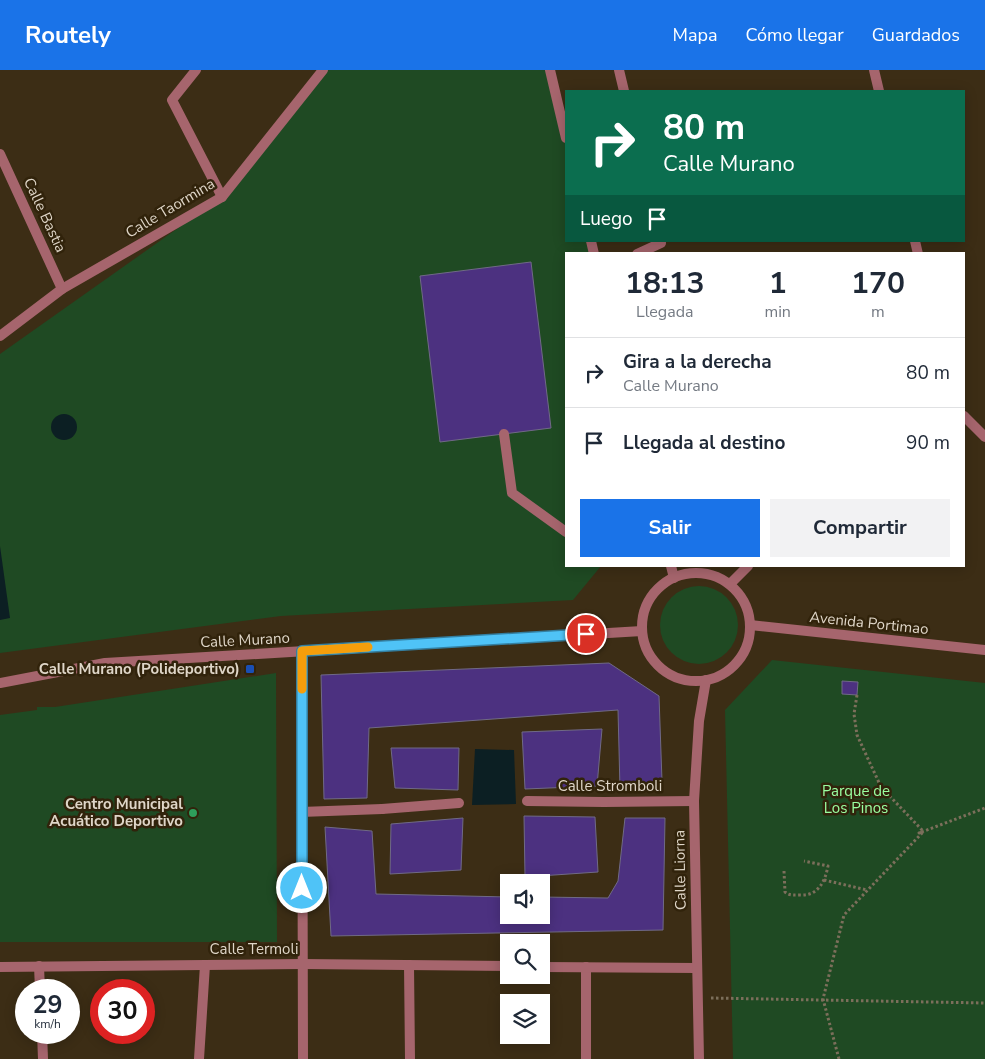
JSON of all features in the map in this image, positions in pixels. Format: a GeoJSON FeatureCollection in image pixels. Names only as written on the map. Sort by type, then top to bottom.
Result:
{"type":"FeatureCollection","features":[{"type":"Feature","properties":{"kind":"street"},"geometry":{"type":"LineString","coordinates":[[196,70],[172,100],[222,197]]}},
{"type":"Feature","properties":{"kind":"street","name":"Calle Taormina"},"geometry":{"type":"LineString","coordinates":[[0,336],[62,289],[222,197],[323,70]]}},
{"type":"Feature","properties":{"kind":"street"},"geometry":{"type":"LineString","coordinates":[[550,70],[565,134]]}},
{"type":"Feature","properties":{"kind":"street"},"geometry":{"type":"LineString","coordinates":[[619,70],[624,90]]}},
{"type":"Feature","properties":{"kind":"street"},"geometry":{"type":"LineString","coordinates":[[874,70],[879,90]]}},
{"type":"Feature","properties":{"kind":"street","name":"Calle Bastia"},"geometry":{"type":"LineString","coordinates":[[0,154],[62,289]]}},
{"type":"Feature","properties":{"kind":"street"},"geometry":{"type":"LineString","coordinates":[[641,252],[660,242]]}},
{"type":"Feature","properties":{"kind":"street"},"geometry":{"type":"LineString","coordinates":[[965,417],[985,437]]}},
{"type":"Feature","properties":{"kind":"street"},"geometry":{"type":"LineString","coordinates":[[504,434],[512,493],[565,531]]}},
{"type":"Feature","properties":{"kind":"street"},"geometry":{"type":"LineString","coordinates":[[671,567],[674,578]]}},
{"type":"Feature","properties":{"kind":"street"},"geometry":{"type":"LineString","coordinates":[[730,584],[747,567]]}},
{"type":"Feature","properties":{"kind":"street"},"geometry":{"type":"LineString","coordinates":[[703,573],[717,577],[730,584],[741,596],[748,609],[749,640],[743,654],[733,667],[721,675],[706,680],[688,680],[671,675],[656,663],[647,648],[642,631],[644,614],[650,599],[660,587],[674,578],[688,574],[703,573]]}},
{"type":"Feature","properties":{"kind":"street","name":"Avenida Portimao"},"geometry":{"type":"LineString","coordinates":[[750,625],[985,650]]}},
{"type":"Feature","properties":{"kind":"street","name":"Calle Murano"},"geometry":{"type":"LineString","coordinates":[[0,683],[105,663],[642,631]]}},
{"type":"Feature","properties":{"kind":"street"},"geometry":{"type":"LineString","coordinates":[[302,651],[303,1059]]}},
{"type":"Feature","properties":{"kind":"street","name":"Calle Liorna"},"geometry":{"type":"LineString","coordinates":[[698,1059],[694,801],[699,721],[706,680]]}},
{"type":"Feature","properties":{"kind":"street","name":"Calle Stromboli"},"geometry":{"type":"LineString","coordinates":[[527,802],[694,801]]}},
{"type":"Feature","properties":{"kind":"street"},"geometry":{"type":"LineString","coordinates":[[302,812],[382,809],[459,803]]}},
{"type":"Feature","properties":{"kind":"street","name":"Calle Termoli"},"geometry":{"type":"LineString","coordinates":[[0,966],[302,964],[500,966]]}},
{"type":"Feature","properties":{"kind":"street"},"geometry":{"type":"LineString","coordinates":[[199,1059],[205,965]]}},
{"type":"Feature","properties":{"kind":"street"},"geometry":{"type":"LineString","coordinates":[[409,965],[410,1059]]}},
{"type":"Feature","properties":{"kind":"street"},"geometry":{"type":"LineString","coordinates":[[39,966],[40,979]]}},
{"type":"Feature","properties":{"kind":"street"},"geometry":{"type":"LineString","coordinates":[[550,966],[697,968]]}},
{"type":"Feature","properties":{"kind":"street"},"geometry":{"type":"LineString","coordinates":[[586,967],[586,1059]]}},
{"type":"Feature","properties":{"kind":"street"},"geometry":{"type":"LineString","coordinates":[[42,1044],[43,1059]]}},
{"type":"Feature","properties":{"kind":"path"},"geometry":{"type":"LineString","coordinates":[[857,695],[854,714],[857,735],[881,787],[923,832]]}},
{"type":"Feature","properties":{"kind":"path"},"geometry":{"type":"LineString","coordinates":[[923,832],[919,833],[985,808]]}},
{"type":"Feature","properties":{"kind":"path"},"geometry":{"type":"LineString","coordinates":[[839,1059],[822,999],[844,915],[923,832]]}},
{"type":"Feature","properties":{"kind":"path"},"geometry":{"type":"LineString","coordinates":[[784,871],[785,892],[790,895],[808,896],[818,890],[824,880],[828,866],[804,861]]}},
{"type":"Feature","properties":{"kind":"path"},"geometry":{"type":"LineString","coordinates":[[824,880],[868,890]]}},
{"type":"Feature","properties":{"kind":"path"},"geometry":{"type":"LineString","coordinates":[[698,998],[985,1003]]}},
{"type":"Feature","properties":{"kind":"green space"},"geometry":{"type":"Polygon","coordinates":[[[323,70],[550,70],[565,134],[565,242],[591,242],[594,252],[565,252],[565,567],[600,567],[573,600],[281,616],[0,653],[0,354],[222,197],[323,70]]]}},
{"type":"Feature","properties":{"kind":"green space"},"geometry":{"type":"Polygon","coordinates":[[[699,586],[714,589],[727,597],[735,610],[738,625],[735,640],[727,653],[714,661],[699,664],[684,661],[671,653],[663,640],[660,625],[663,610],[671,597],[684,589],[699,586]]]}},
{"type":"Feature","properties":{"kind":"green space","name":"Parque de Los Pinos"},"geometry":{"type":"Polygon","coordinates":[[[772,660],[985,683],[985,1059],[733,1059],[725,710],[772,660]]]}},
{"type":"Feature","properties":{"kind":"green space"},"geometry":{"type":"Polygon","coordinates":[[[276,673],[277,942],[0,942],[0,715],[37,710],[37,707],[55,707],[276,673]]]}},
{"type":"Feature","properties":{"kind":"water"},"geometry":{"type":"Polygon","coordinates":[[[64,414],[73,418],[77,427],[73,436],[64,440],[55,436],[51,427],[55,418],[64,414]]]}},
{"type":"Feature","properties":{"kind":"water"},"geometry":{"type":"Polygon","coordinates":[[[0,546],[10,618],[0,620],[0,546]]]}},
{"type":"Feature","properties":{"kind":"water"},"geometry":{"type":"Polygon","coordinates":[[[475,749],[514,750],[516,804],[472,805],[475,749]]]}},
{"type":"Feature","properties":{"kind":"building"},"geometry":{"type":"Polygon","coordinates":[[[531,262],[551,428],[440,442],[420,276],[531,262]]]}},
{"type":"Feature","properties":{"kind":"building"},"geometry":{"type":"Polygon","coordinates":[[[609,663],[659,696],[662,781],[620,789],[618,710],[369,728],[367,798],[324,799],[321,675],[609,663]]]}},
{"type":"Feature","properties":{"kind":"building"},"geometry":{"type":"Polygon","coordinates":[[[842,681],[858,682],[857,695],[842,694],[842,681]]]}},
{"type":"Feature","properties":{"kind":"building"},"geometry":{"type":"Polygon","coordinates":[[[602,729],[597,786],[525,789],[522,732],[602,729]]]}},
{"type":"Feature","properties":{"kind":"building"},"geometry":{"type":"Polygon","coordinates":[[[391,748],[459,748],[458,790],[395,788],[391,748]]]}},
{"type":"Feature","properties":{"kind":"building"},"geometry":{"type":"Polygon","coordinates":[[[524,816],[595,817],[598,872],[550,875],[525,874],[524,816]]]}},
{"type":"Feature","properties":{"kind":"building"},"geometry":{"type":"Polygon","coordinates":[[[463,818],[461,870],[390,874],[391,824],[463,818]]]}},
{"type":"Feature","properties":{"kind":"building"},"geometry":{"type":"Polygon","coordinates":[[[625,818],[665,818],[663,930],[331,936],[325,827],[372,831],[376,894],[500,897],[500,924],[550,924],[550,897],[608,898],[618,881],[625,818]]]}},
{"type":"Feature","properties":{"kind":"slow traffic"},"geometry":{"type":"LineString","coordinates":[[302,689],[302,651],[368,647]]}},
{"type":"Feature","properties":{"kind":"place","name":"Calle Murano (Polideportivo)"},"geometry":{"type":"Point","coordinates":[250,669]}},
{"type":"Feature","properties":{"kind":"place","name":"Centro Municipal Acuático Deportivo"},"geometry":{"type":"Point","coordinates":[193,813]}},
{"type":"Feature","properties":{"kind":"route"},"geometry":{"type":"LineString","coordinates":[[302,888],[302,651],[586,634]]}}]}
